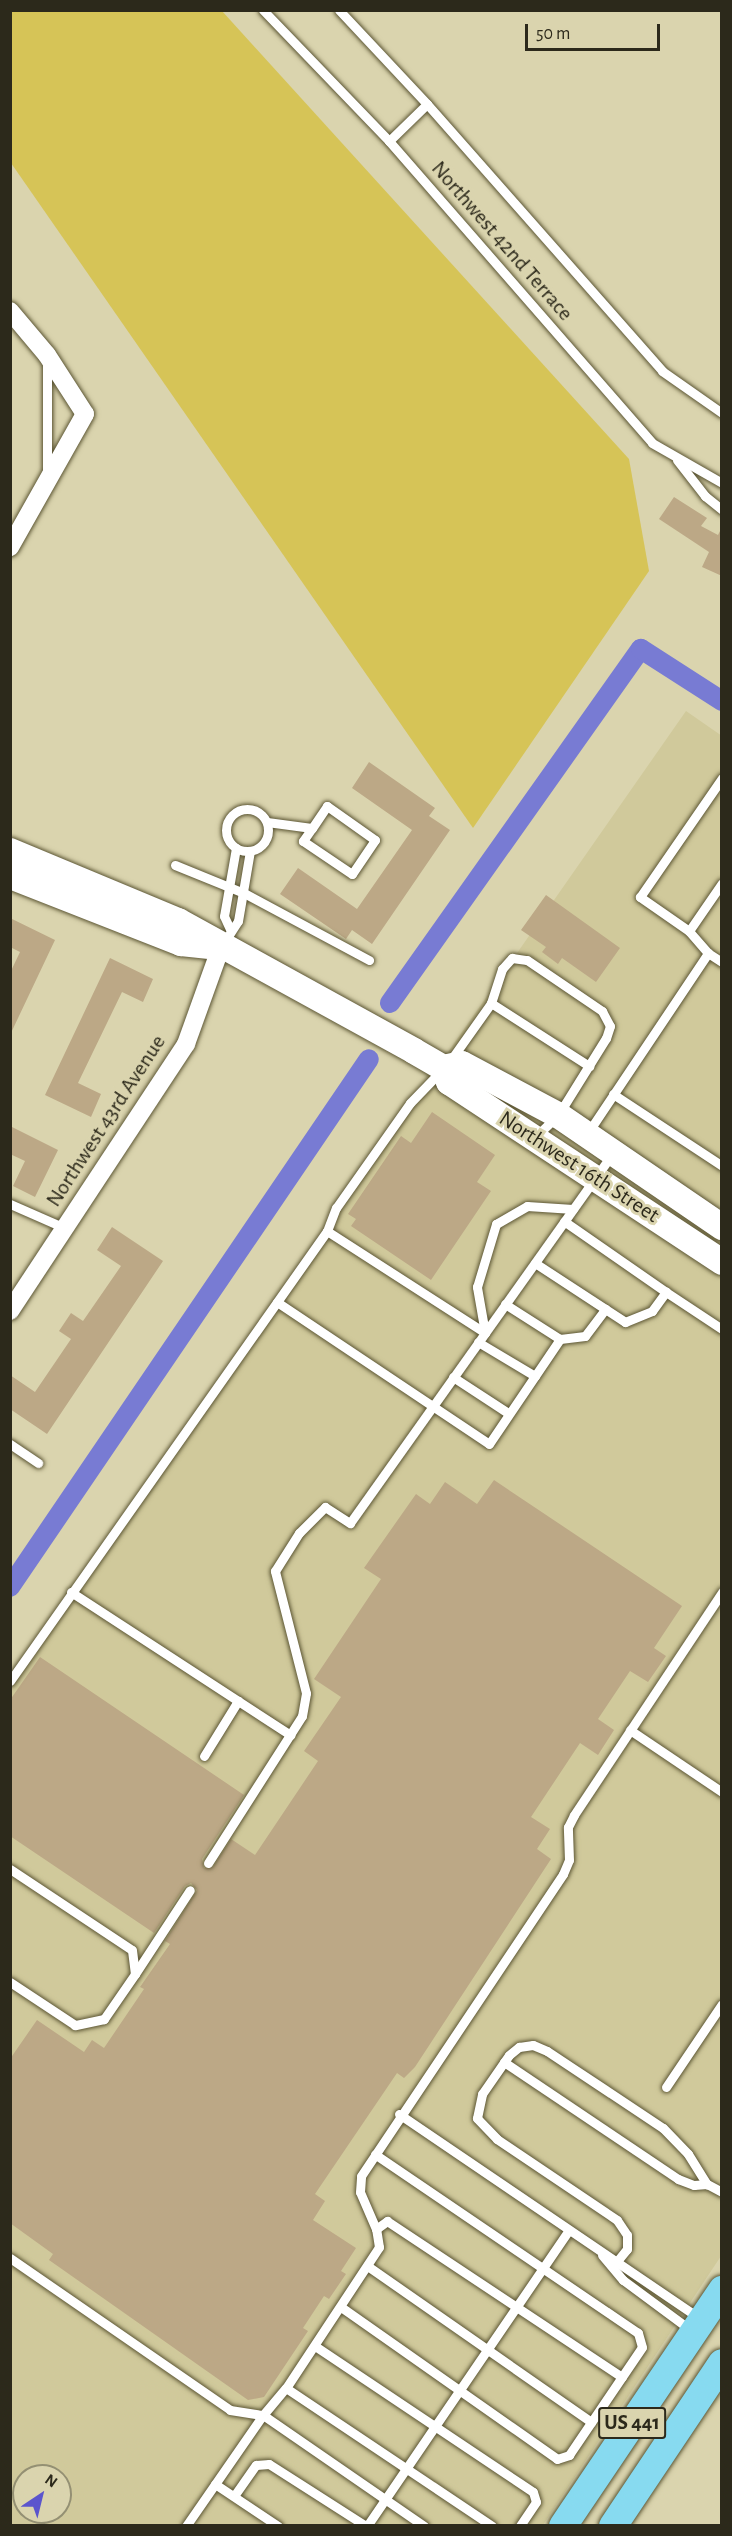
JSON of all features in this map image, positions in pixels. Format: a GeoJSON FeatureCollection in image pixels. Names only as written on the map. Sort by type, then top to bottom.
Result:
{"type":"FeatureCollection","features":[{"type":"Feature","properties":{"kind":"main road","name":"US 441"},"geometry":{"type":"LineString","coordinates":[[563,2526],[722,2290]]}},
{"type":"Feature","properties":{"kind":"main road"},"geometry":{"type":"LineString","coordinates":[[698,2326],[713,2333],[716,2344],[717,2380]]}},
{"type":"Feature","properties":{"kind":"main road","name":"US 441"},"geometry":{"type":"LineString","coordinates":[[613,2526],[717,2380]]}},
{"type":"Feature","properties":{"kind":"street"},"geometry":{"type":"LineString","coordinates":[[10,311],[47,355],[85,414],[10,547]]}},
{"type":"Feature","properties":{"kind":"street","name":"Northwest 16th Street"},"geometry":{"type":"LineString","coordinates":[[14,868],[226,938],[444,1068],[449,1082],[722,1262]]}},
{"type":"Feature","properties":{"kind":"street","name":"Northwest 43rd Avenue"},"geometry":{"type":"LineString","coordinates":[[10,1311],[186,1044],[226,938]]}},
{"type":"Feature","properties":{"kind":"street","name":"Northwest 16th Street"},"geometry":{"type":"LineString","coordinates":[[444,1068],[462,1064],[558,1115],[722,1227]]}},
{"type":"Feature","properties":{"kind":"lane","name":"Northwest 42nd Terrace"},"geometry":{"type":"LineString","coordinates":[[263,10],[389,141],[652,443],[722,483]]}},
{"type":"Feature","properties":{"kind":"lane","name":"Northwest 42nd Terrace"},"geometry":{"type":"LineString","coordinates":[[339,10],[427,104],[662,371],[722,413]]}},
{"type":"Feature","properties":{"kind":"lane"},"geometry":{"type":"LineString","coordinates":[[389,141],[427,104]]}},
{"type":"Feature","properties":{"kind":"lane"},"geometry":{"type":"LineString","coordinates":[[47,355],[47,483]]}},
{"type":"Feature","properties":{"kind":"lane"},"geometry":{"type":"LineString","coordinates":[[674,456],[705,496],[722,510]]}},
{"type":"Feature","properties":{"kind":"lane"},"geometry":{"type":"LineString","coordinates":[[722,778],[640,897],[689,930],[708,953],[722,962]]}},
{"type":"Feature","properties":{"kind":"lane"},"geometry":{"type":"LineString","coordinates":[[327,806],[375,840],[352,874],[303,841],[312,828],[327,806]]}},
{"type":"Feature","properties":{"kind":"lane"},"geometry":{"type":"LineString","coordinates":[[226,938],[224,916],[236,848],[226,830],[231,817],[250,809],[267,822],[312,828]]}},
{"type":"Feature","properties":{"kind":"lane"},"geometry":{"type":"LineString","coordinates":[[236,848],[250,851],[263,844],[267,822]]}},
{"type":"Feature","properties":{"kind":"lane"},"geometry":{"type":"LineString","coordinates":[[226,938],[238,921],[250,851]]}},
{"type":"Feature","properties":{"kind":"lane"},"geometry":{"type":"LineString","coordinates":[[175,865],[244,893],[369,960]]}},
{"type":"Feature","properties":{"kind":"lane"},"geometry":{"type":"LineString","coordinates":[[689,930],[722,883]]}},
{"type":"Feature","properties":{"kind":"lane"},"geometry":{"type":"LineString","coordinates":[[586,1134],[708,953]]}},
{"type":"Feature","properties":{"kind":"lane"},"geometry":{"type":"LineString","coordinates":[[10,1681],[327,1231],[336,1208],[410,1103],[444,1068],[491,1003],[501,969],[512,958],[527,960],[603,1011],[610,1026],[589,1066],[558,1115],[534,1137]]}},
{"type":"Feature","properties":{"kind":"lane"},"geometry":{"type":"LineString","coordinates":[[491,1003],[589,1066]]}},
{"type":"Feature","properties":{"kind":"lane"},"geometry":{"type":"LineString","coordinates":[[613,1094],[722,1166]]}},
{"type":"Feature","properties":{"kind":"lane"},"geometry":{"type":"LineString","coordinates":[[208,1863],[303,1716],[306,1693],[275,1571],[300,1533],[326,1507],[350,1523],[614,1153]]}},
{"type":"Feature","properties":{"kind":"lane"},"geometry":{"type":"LineString","coordinates":[[10,1204],[65,1228]]}},
{"type":"Feature","properties":{"kind":"lane"},"geometry":{"type":"LineString","coordinates":[[485,1333],[477,1287],[496,1224],[527,1206],[573,1209]]}},
{"type":"Feature","properties":{"kind":"lane"},"geometry":{"type":"LineString","coordinates":[[564,1221],[722,1329]]}},
{"type":"Feature","properties":{"kind":"lane"},"geometry":{"type":"LineString","coordinates":[[327,1231],[485,1333]]}},
{"type":"Feature","properties":{"kind":"lane"},"geometry":{"type":"LineString","coordinates":[[535,1263],[624,1322],[652,1311],[666,1292]]}},
{"type":"Feature","properties":{"kind":"lane"},"geometry":{"type":"LineString","coordinates":[[277,1302],[489,1444],[560,1339]]}},
{"type":"Feature","properties":{"kind":"lane"},"geometry":{"type":"LineString","coordinates":[[505,1304],[560,1339],[585,1336],[605,1309]]}},
{"type":"Feature","properties":{"kind":"lane"},"geometry":{"type":"LineString","coordinates":[[478,1342],[535,1376]]}},
{"type":"Feature","properties":{"kind":"lane"},"geometry":{"type":"LineString","coordinates":[[453,1377],[508,1413]]}},
{"type":"Feature","properties":{"kind":"lane"},"geometry":{"type":"LineString","coordinates":[[10,1444],[38,1463]]}},
{"type":"Feature","properties":{"kind":"lane"},"geometry":{"type":"LineString","coordinates":[[71,1592],[290,1735]]}},
{"type":"Feature","properties":{"kind":"lane"},"geometry":{"type":"LineString","coordinates":[[186,2526],[263,2415],[286,2388],[369,2267],[379,2247],[376,2229],[360,2192],[361,2176],[399,2114],[563,1874],[568,1860],[567,1839],[571,1821],[722,1592]]}},
{"type":"Feature","properties":{"kind":"lane"},"geometry":{"type":"LineString","coordinates":[[204,1756],[238,1701]]}},
{"type":"Feature","properties":{"kind":"lane"},"geometry":{"type":"LineString","coordinates":[[630,1730],[722,1792]]}},
{"type":"Feature","properties":{"kind":"lane"},"geometry":{"type":"LineString","coordinates":[[10,1869],[132,1950],[135,1974]]}},
{"type":"Feature","properties":{"kind":"lane"},"geometry":{"type":"LineString","coordinates":[[10,1982],[75,2025],[104,2019],[190,1890]]}},
{"type":"Feature","properties":{"kind":"lane"},"geometry":{"type":"LineString","coordinates":[[666,2087],[722,2004]]}},
{"type":"Feature","properties":{"kind":"lane"},"geometry":{"type":"LineString","coordinates":[[618,2260],[627,2249],[627,2235],[617,2220],[497,2139],[477,2118],[477,2106],[504,2062],[519,2047],[533,2045],[547,2051],[663,2128],[688,2154],[707,2184],[722,2192]]}},
{"type":"Feature","properties":{"kind":"lane"},"geometry":{"type":"LineString","coordinates":[[504,2062],[678,2179],[694,2185],[707,2184]]}},
{"type":"Feature","properties":{"kind":"lane"},"geometry":{"type":"LineString","coordinates":[[399,2114],[569,2230],[600,2253],[623,2280],[698,2326]]}},
{"type":"Feature","properties":{"kind":"lane"},"geometry":{"type":"LineString","coordinates":[[341,2307],[557,2459],[569,2455],[642,2347],[638,2333],[375,2154]]}},
{"type":"Feature","properties":{"kind":"lane"},"geometry":{"type":"LineString","coordinates":[[376,2229],[387,2221],[622,2377]]}},
{"type":"Feature","properties":{"kind":"lane"},"geometry":{"type":"LineString","coordinates":[[234,2496],[256,2465],[269,2464],[367,2526],[569,2230]]}},
{"type":"Feature","properties":{"kind":"lane"},"geometry":{"type":"LineString","coordinates":[[600,2253],[618,2260],[698,2326]]}},
{"type":"Feature","properties":{"kind":"lane"},"geometry":{"type":"LineString","coordinates":[[10,2258],[230,2410],[263,2415],[424,2526]]}},
{"type":"Feature","properties":{"kind":"lane"},"geometry":{"type":"LineString","coordinates":[[369,2267],[591,2422]]}},
{"type":"Feature","properties":{"kind":"lane"},"geometry":{"type":"LineString","coordinates":[[315,2346],[533,2492],[536,2502],[520,2526]]}},
{"type":"Feature","properties":{"kind":"lane"},"geometry":{"type":"LineString","coordinates":[[286,2388],[492,2526]]}},
{"type":"Feature","properties":{"kind":"lane"},"geometry":{"type":"LineString","coordinates":[[215,2484],[278,2526]]}},
{"type":"Feature","properties":{"kind":"shaded area"},"geometry":{"type":"Polygon","coordinates":[[[10,11],[222,11],[629,459],[649,571],[473,828],[11,163],[10,11]]]}},
{"type":"Feature","properties":{"kind":"shaded area"},"geometry":{"type":"Polygon","coordinates":[[[686,711],[722,736],[721,2256],[543,2525],[11,2526],[11,1678],[686,711]]]}},
{"type":"Feature","properties":{"kind":"building"},"geometry":{"type":"Polygon","coordinates":[[[674,497],[707,518],[701,526],[718,535],[722,527],[722,576],[702,567],[709,552],[659,519],[674,497]]]}},
{"type":"Feature","properties":{"kind":"building"},"geometry":{"type":"Polygon","coordinates":[[[369,762],[435,808],[429,816],[450,830],[372,944],[352,930],[346,939],[280,894],[298,868],[357,909],[412,830],[352,788],[369,762]]]}},
{"type":"Feature","properties":{"kind":"building"},"geometry":{"type":"Polygon","coordinates":[[[546,895],[620,948],[596,982],[562,958],[558,964],[542,952],[546,947],[521,930],[546,895]]]}},
{"type":"Feature","properties":{"kind":"building"},"geometry":{"type":"Polygon","coordinates":[[[10,918],[55,940],[10,1035],[10,973],[20,952],[10,947],[10,918]]]}},
{"type":"Feature","properties":{"kind":"building"},"geometry":{"type":"Polygon","coordinates":[[[110,958],[153,979],[143,1002],[122,992],[78,1083],[101,1094],[91,1117],[45,1095],[110,958]]]}},
{"type":"Feature","properties":{"kind":"building"},"geometry":{"type":"Polygon","coordinates":[[[432,1112],[495,1155],[477,1182],[491,1191],[431,1280],[351,1226],[356,1219],[348,1214],[401,1136],[411,1143],[432,1112]]]}},
{"type":"Feature","properties":{"kind":"building"},"geometry":{"type":"Polygon","coordinates":[[[10,1126],[58,1150],[35,1197],[13,1186],[25,1161],[10,1154],[10,1126]]]}},
{"type":"Feature","properties":{"kind":"building"},"geometry":{"type":"Polygon","coordinates":[[[112,1227],[163,1261],[47,1434],[10,1409],[10,1375],[35,1392],[71,1339],[59,1331],[71,1313],[83,1321],[121,1266],[97,1250],[112,1227]]]}},
{"type":"Feature","properties":{"kind":"building"},"geometry":{"type":"Polygon","coordinates":[[[494,1480],[682,1606],[654,1648],[666,1656],[648,1682],[630,1671],[598,1719],[614,1730],[598,1755],[580,1743],[531,1817],[550,1829],[537,1849],[551,1859],[415,2067],[404,2078],[397,2073],[315,2194],[325,2201],[313,2220],[356,2248],[341,2271],[346,2274],[329,2299],[324,2296],[303,2328],[308,2331],[264,2397],[248,2400],[49,2260],[53,2254],[10,2223],[10,2059],[37,2020],[84,2052],[92,2040],[104,2048],[144,1989],[140,1987],[170,1944],[165,1941],[197,1890],[191,1883],[185,1886],[154,1933],[10,1836],[10,1700],[40,1657],[244,1795],[202,1859],[204,1868],[213,1867],[231,1839],[255,1855],[318,1761],[304,1751],[341,1697],[314,1679],[381,1579],[364,1568],[416,1494],[430,1504],[445,1482],[477,1504],[494,1480]]]}},
{"type":"Feature","properties":{"kind":"waterway"},"geometry":{"type":"LineString","coordinates":[[390,1003],[641,649],[722,701]]}},
{"type":"Feature","properties":{"kind":"waterway"},"geometry":{"type":"LineString","coordinates":[[10,1587],[369,1059]]}}]}
